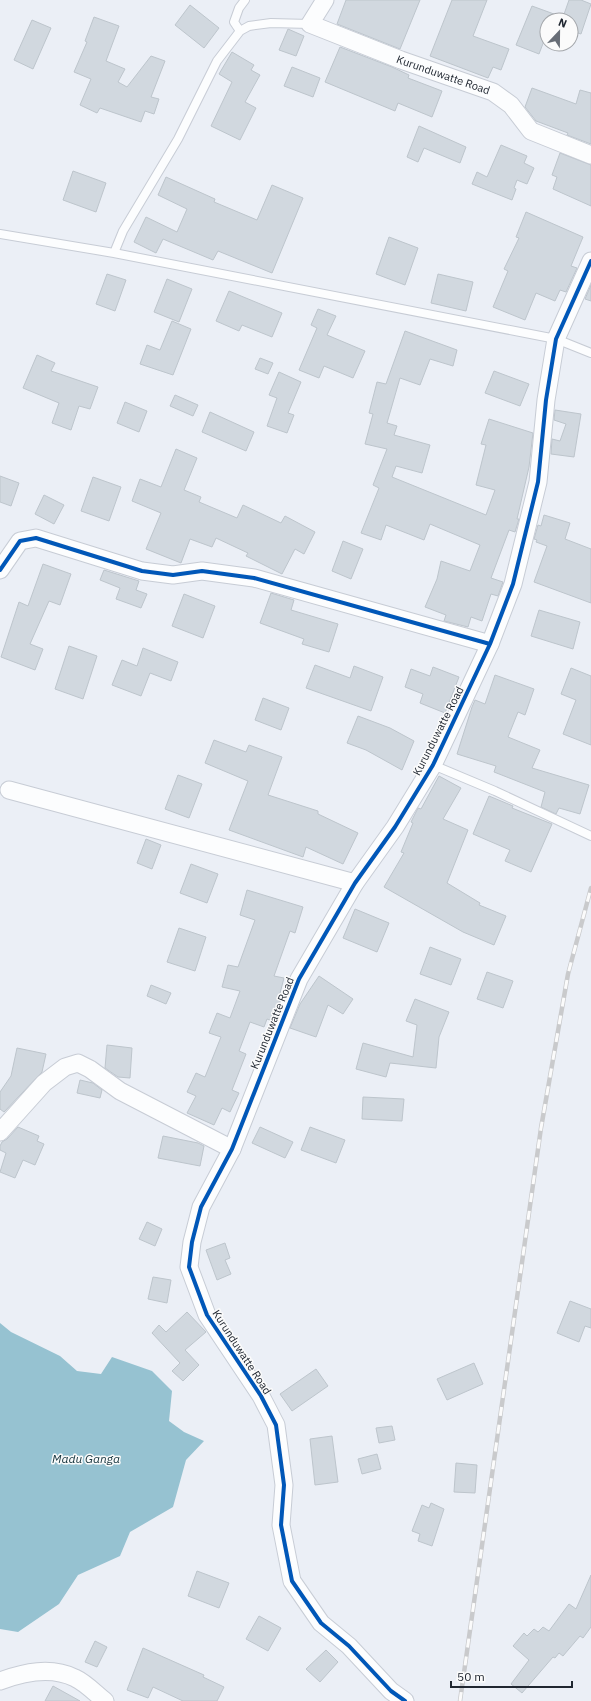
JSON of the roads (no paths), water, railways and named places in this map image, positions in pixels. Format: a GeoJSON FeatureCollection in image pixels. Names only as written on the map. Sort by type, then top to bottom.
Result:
{"type":"FeatureCollection","features":[{"type":"Feature","properties":{"kind":"street"},"geometry":{"type":"LineString","coordinates":[[310,24],[325,0]]}},
{"type":"Feature","properties":{"kind":"street","name":"Kurunduwatte Road"},"geometry":{"type":"LineString","coordinates":[[310,24],[401,60],[493,92],[511,105],[531,131],[591,155]]}},
{"type":"Feature","properties":{"kind":"street","name":"Kurunduwatte Road"},"geometry":{"type":"LineString","coordinates":[[405,1701],[391,1691],[349,1646],[321,1623],[292,1580],[280,1524],[284,1485],[276,1424],[261,1396],[207,1315],[189,1267],[192,1242],[201,1207],[232,1149],[299,979],[355,883],[395,827],[433,765],[490,644],[513,584],[538,482],[546,400],[556,339],[591,261]]}},
{"type":"Feature","properties":{"kind":"street"},"geometry":{"type":"LineString","coordinates":[[0,570],[20,541],[36,538],[142,571],[173,575],[202,571],[254,578],[490,644]]}},
{"type":"Feature","properties":{"kind":"street"},"geometry":{"type":"LineString","coordinates":[[9,790],[355,883]]}},
{"type":"Feature","properties":{"kind":"street"},"geometry":{"type":"LineString","coordinates":[[0,1132],[44,1083],[64,1067],[78,1064],[90,1069],[120,1091],[232,1149]]}},
{"type":"Feature","properties":{"kind":"street"},"geometry":{"type":"LineString","coordinates":[[0,1681],[22,1674],[44,1671],[60,1672],[76,1678],[105,1701]]}},
{"type":"Feature","properties":{"kind":"lane"},"geometry":{"type":"LineString","coordinates":[[240,31],[234,22],[239,8],[245,0]]}},
{"type":"Feature","properties":{"kind":"lane"},"geometry":{"type":"LineString","coordinates":[[114,253],[123,231],[178,139],[217,61],[240,31],[249,26],[271,23],[310,24]]}},
{"type":"Feature","properties":{"kind":"lane"},"geometry":{"type":"LineString","coordinates":[[0,234],[114,253],[556,339],[591,352]]}},
{"type":"Feature","properties":{"kind":"lane"},"geometry":{"type":"LineString","coordinates":[[433,765],[591,836]]}},
{"type":"Feature","properties":{"kind":"water","name":"Madu Ganga"},"geometry":{"type":"Polygon","coordinates":[[[0,1323],[11,1332],[60,1356],[77,1371],[101,1374],[112,1357],[152,1371],[172,1391],[169,1421],[184,1432],[204,1441],[186,1460],[173,1507],[130,1532],[120,1556],[78,1575],[59,1604],[18,1632],[0,1629],[0,1323]]]}},
{"type":"Feature","properties":{"kind":"railway"},"geometry":{"type":"LineString","coordinates":[[460,1701],[541,1128],[568,974],[591,888]]}}]}
